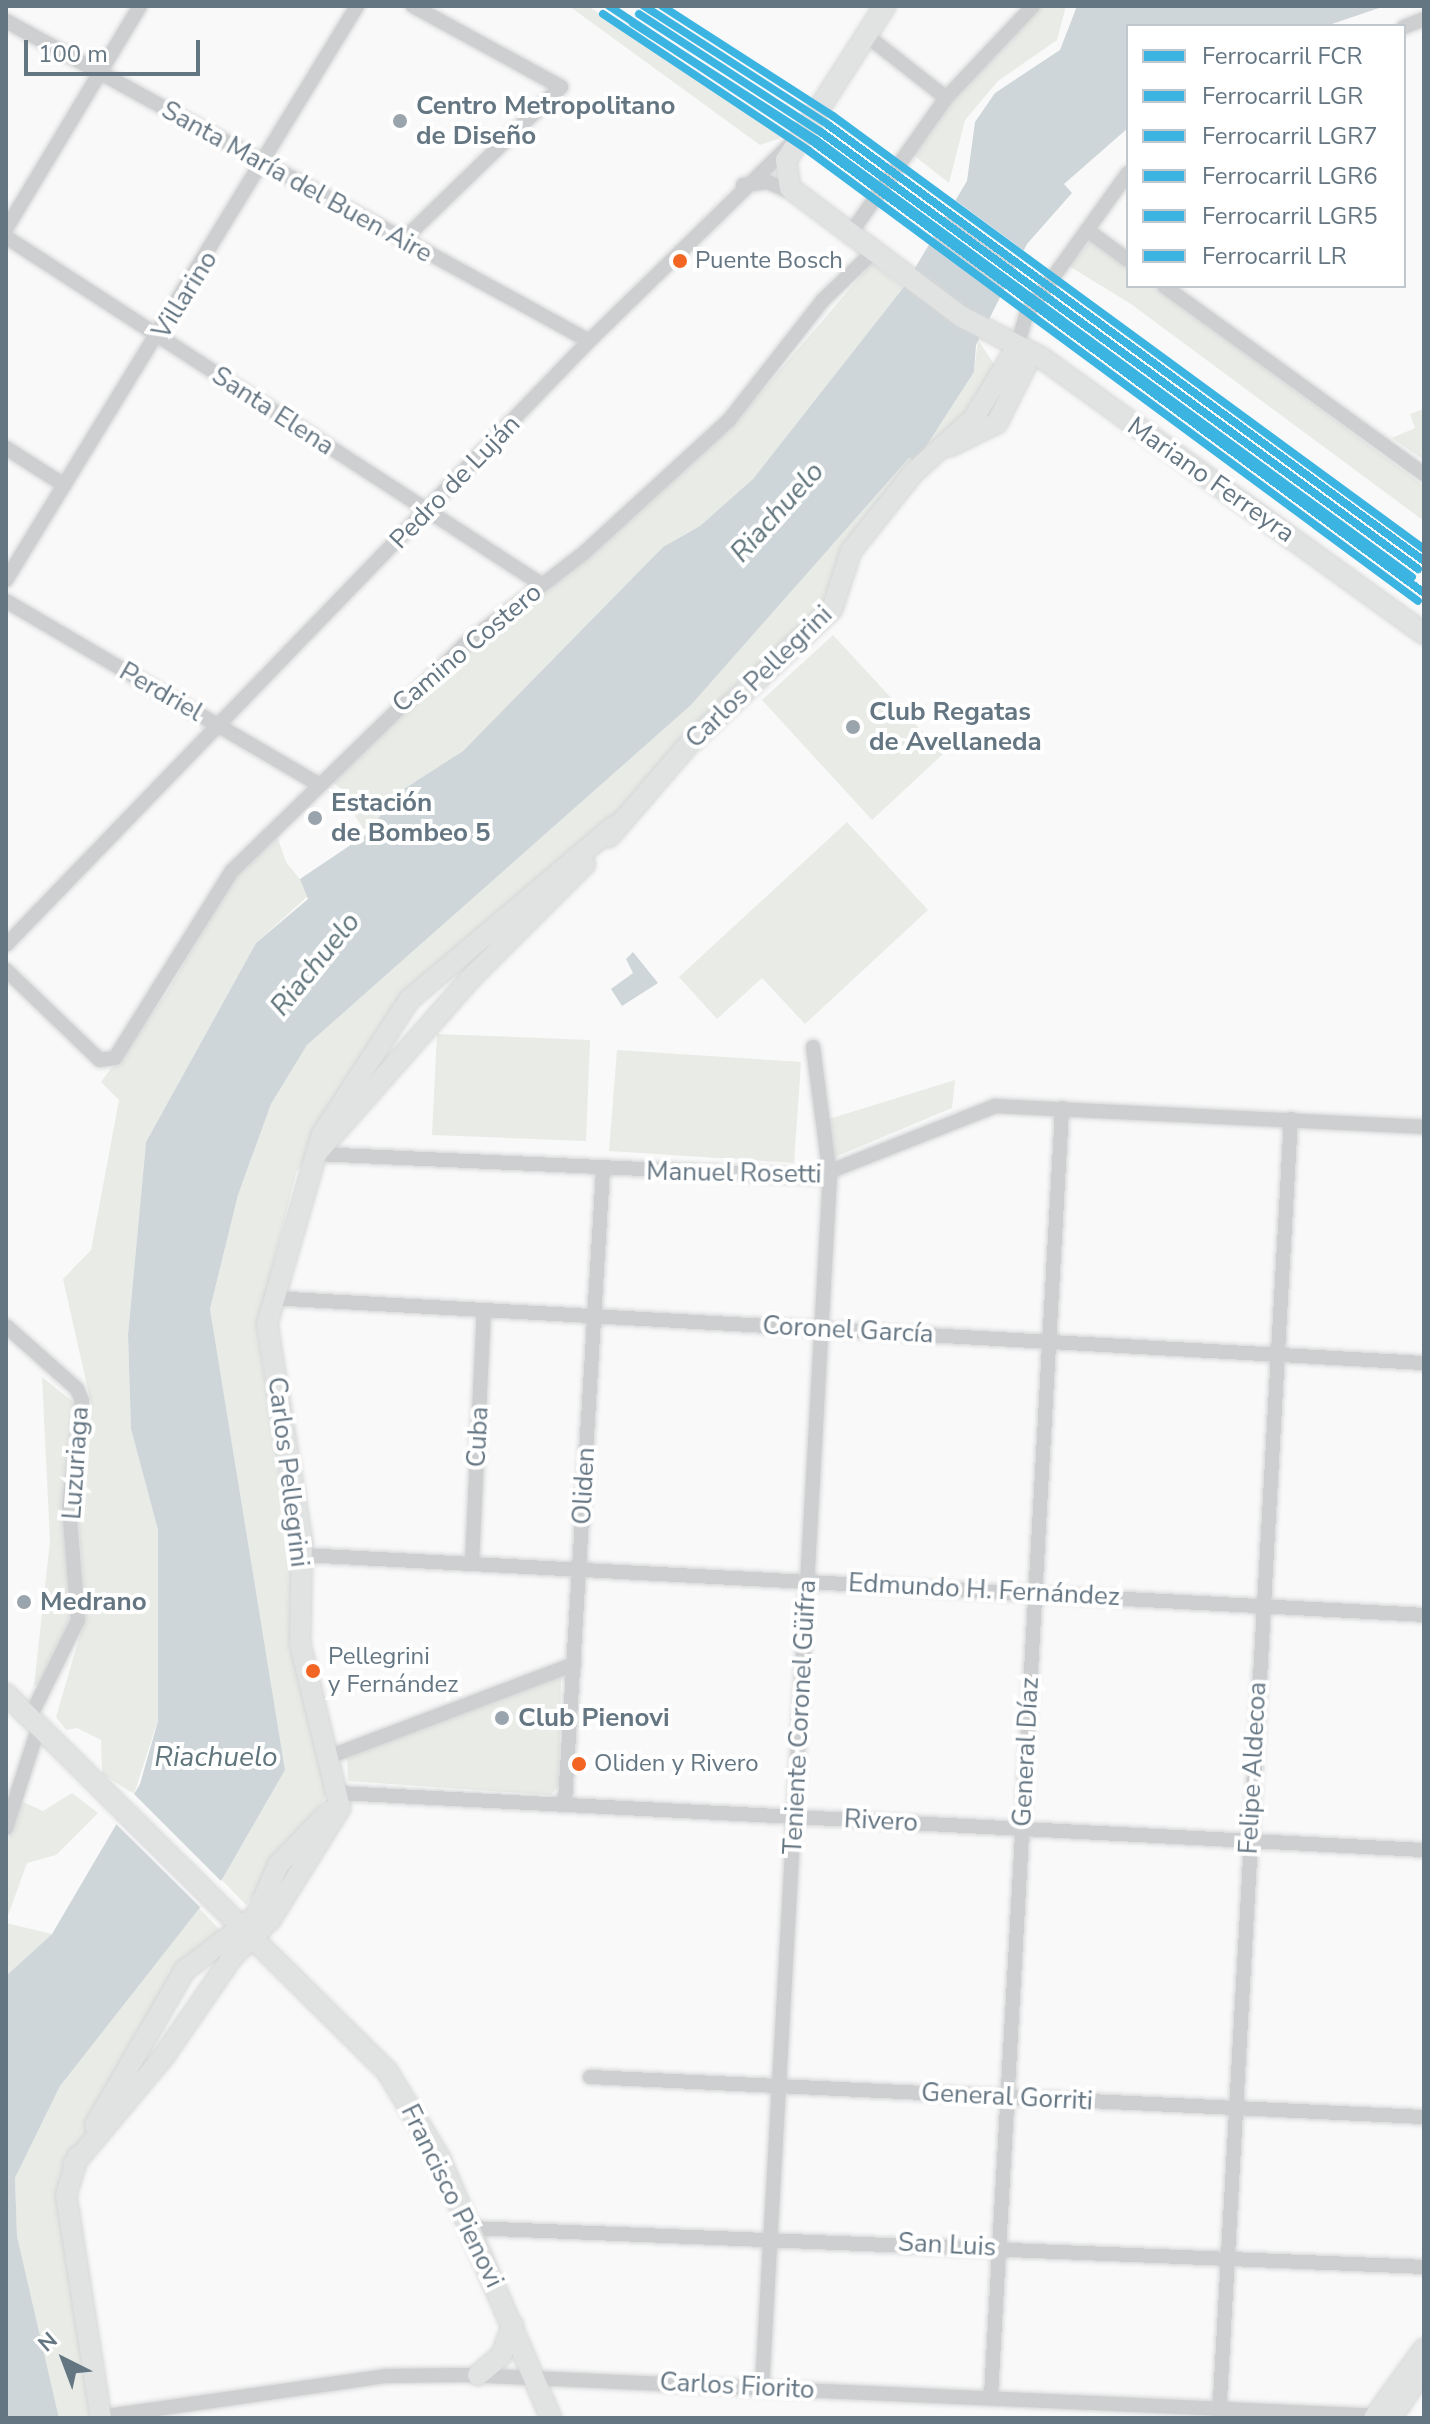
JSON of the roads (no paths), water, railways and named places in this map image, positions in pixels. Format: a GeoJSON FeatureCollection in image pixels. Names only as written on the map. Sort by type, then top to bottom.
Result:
{"type":"FeatureCollection","features":[{"type":"Feature","properties":{"kind":"street"},"geometry":{"type":"LineString","coordinates":[[6,229],[140,6]]}},
{"type":"Feature","properties":{"kind":"street","name":"Villarino"},"geometry":{"type":"LineString","coordinates":[[6,580],[265,164],[357,6]]}},
{"type":"Feature","properties":{"kind":"street"},"geometry":{"type":"LineString","coordinates":[[403,240],[561,87],[413,6]]}},
{"type":"Feature","properties":{"kind":"street","name":"Pedro de Luján"},"geometry":{"type":"LineString","coordinates":[[6,945],[220,727],[589,341],[743,185],[799,137],[885,6]]}},
{"type":"Feature","properties":{"kind":"street"},"geometry":{"type":"LineString","coordinates":[[850,234],[946,98],[1033,6]]}},
{"type":"Feature","properties":{"kind":"street","name":"Santa María del Buen Aire"},"geometry":{"type":"LineString","coordinates":[[6,21],[589,341]]}},
{"type":"Feature","properties":{"kind":"street"},"geometry":{"type":"LineString","coordinates":[[866,35],[946,98]]}},
{"type":"Feature","properties":{"kind":"street"},"geometry":{"type":"LineString","coordinates":[[797,195],[784,168],[799,137]]}},
{"type":"Feature","properties":{"kind":"street","name":"Carlos Pellegrini"},"geometry":{"type":"LineString","coordinates":[[316,1154],[615,825],[832,609],[851,551],[903,484],[945,447],[981,425],[1024,350],[1026,315],[1126,176]]}},
{"type":"Feature","properties":{"kind":"street"},"geometry":{"type":"LineString","coordinates":[[743,185],[768,182],[797,195],[873,252]]}},
{"type":"Feature","properties":{"kind":"street"},"geometry":{"type":"LineString","coordinates":[[1087,230],[1126,259]]}},
{"type":"Feature","properties":{"kind":"street","name":"Santa Elena"},"geometry":{"type":"LineString","coordinates":[[6,237],[541,584]]}},
{"type":"Feature","properties":{"kind":"street","name":"Mariano Ferreyra"},"geometry":{"type":"LineString","coordinates":[[873,252],[992,338],[1024,350],[1424,634]]}},
{"type":"Feature","properties":{"kind":"street","name":"Camino Costero"},"geometry":{"type":"LineString","coordinates":[[6,970],[93,1055],[107,1062],[123,1049],[232,871],[315,782],[729,420],[823,300],[873,252]]}},
{"type":"Feature","properties":{"kind":"street"},"geometry":{"type":"LineString","coordinates":[[1167,288],[1424,474]]}},
{"type":"Feature","properties":{"kind":"street"},"geometry":{"type":"LineString","coordinates":[[6,448],[64,485]]}},
{"type":"Feature","properties":{"kind":"street","name":"Perdriel"},"geometry":{"type":"LineString","coordinates":[[6,601],[315,782]]}},
{"type":"Feature","properties":{"kind":"street","name":"Carlos Pellegrini"},"geometry":{"type":"LineString","coordinates":[[73,2165],[189,2019],[250,1930],[298,1875],[337,1817],[339,1793],[300,1644],[303,1555],[269,1334],[271,1298],[330,1116],[396,1014],[615,825]]}},
{"type":"Feature","properties":{"kind":"street","name":"Teniente Coronel Güifra"},"geometry":{"type":"LineString","coordinates":[[762,2388],[797,1816],[806,1580],[824,1330],[830,1176],[813,1047]]}},
{"type":"Feature","properties":{"kind":"street","name":"Manuel Rosetti"},"geometry":{"type":"LineString","coordinates":[[316,1154],[603,1169],[830,1176],[983,1108],[1062,1108],[1424,1127]]}},
{"type":"Feature","properties":{"kind":"street","name":"General Díaz"},"geometry":{"type":"LineString","coordinates":[[991,2396],[1062,1108]]}},
{"type":"Feature","properties":{"kind":"street","name":"Felipe Aldecoa"},"geometry":{"type":"LineString","coordinates":[[1219,2413],[1291,1119]]}},
{"type":"Feature","properties":{"kind":"street","name":"Oliden"},"geometry":{"type":"LineString","coordinates":[[565,1802],[603,1169]]}},
{"type":"Feature","properties":{"kind":"street","name":"Coronel García"},"geometry":{"type":"LineString","coordinates":[[271,1298],[824,1330],[1050,1338],[1424,1363]]}},
{"type":"Feature","properties":{"kind":"street","name":"Cuba"},"geometry":{"type":"LineString","coordinates":[[472,1562],[484,1312]]}},
{"type":"Feature","properties":{"kind":"street","name":"Luzuriaga"},"geometry":{"type":"LineString","coordinates":[[6,1326],[77,1389],[82,1401],[69,1506],[80,1611],[62,1665],[34,1722]]}},
{"type":"Feature","properties":{"kind":"street","name":"Edmundo H. Fernández"},"geometry":{"type":"LineString","coordinates":[[303,1555],[1424,1615]]}},
{"type":"Feature","properties":{"kind":"street"},"geometry":{"type":"LineString","coordinates":[[331,1756],[574,1664]]}},
{"type":"Feature","properties":{"kind":"street","name":"Francisco Pienovi"},"geometry":{"type":"LineString","coordinates":[[6,1694],[250,1930],[387,2071],[428,2137],[471,2228],[551,2418]]}},
{"type":"Feature","properties":{"kind":"street"},"geometry":{"type":"LineString","coordinates":[[6,1828],[34,1722]]}},
{"type":"Feature","properties":{"kind":"street","name":"Carlos Pellegrini"},"geometry":{"type":"LineString","coordinates":[[101,2417],[66,2195],[73,2165],[177,1981],[201,1954],[250,1930],[281,1861],[339,1793]]}},
{"type":"Feature","properties":{"kind":"street","name":"Rivero"},"geometry":{"type":"LineString","coordinates":[[339,1793],[565,1802],[1424,1850]]}},
{"type":"Feature","properties":{"kind":"street"},"geometry":{"type":"LineString","coordinates":[[281,1861],[292,1860],[298,1875]]}},
{"type":"Feature","properties":{"kind":"street"},"geometry":{"type":"LineString","coordinates":[[177,1981],[186,1996],[203,1999]]}},
{"type":"Feature","properties":{"kind":"street"},"geometry":{"type":"LineString","coordinates":[[164,2002],[180,2006],[189,2019]]}},
{"type":"Feature","properties":{"kind":"street","name":"General Gorriti"},"geometry":{"type":"LineString","coordinates":[[590,2077],[1424,2117]]}},
{"type":"Feature","properties":{"kind":"street","name":"San Luis"},"geometry":{"type":"LineString","coordinates":[[471,2228],[769,2236],[1424,2267]]}},
{"type":"Feature","properties":{"kind":"street"},"geometry":{"type":"LineString","coordinates":[[478,2375],[501,2356],[513,2325]]}},
{"type":"Feature","properties":{"kind":"street"},"geometry":{"type":"LineString","coordinates":[[1387,2417],[1424,2349]]}},
{"type":"Feature","properties":{"kind":"street"},"geometry":{"type":"LineString","coordinates":[[1387,2417],[1424,2369]]}},
{"type":"Feature","properties":{"kind":"street","name":"Carlos Fiorito"},"geometry":{"type":"LineString","coordinates":[[101,2417],[385,2376],[478,2375],[991,2396],[1219,2413],[1387,2417]]}},
{"type":"Feature","properties":{"kind":"water","name":"Riachuelo"},"geometry":{"type":"Polygon","coordinates":[[[1077,6],[1385,6],[1332,24],[1126,24],[1126,130],[1064,184],[1072,193],[1027,244],[976,345],[974,372],[916,462],[909,458],[691,705],[307,1045],[271,1104],[238,1195],[210,1309],[285,1770],[223,1878],[60,2086],[15,2178],[17,2236],[59,2418],[6,2418],[6,1976],[52,1934],[140,1784],[158,1721],[158,1530],[131,1429],[128,1335],[146,1142],[256,943],[308,899],[300,879],[367,834],[396,794],[463,751],[663,547],[700,526],[753,479],[903,288],[967,181],[975,122],[995,93],[1060,50],[1077,6]]]}},
{"type":"Feature","properties":{"kind":"water"},"geometry":{"type":"Polygon","coordinates":[[[633,952],[658,983],[622,1006],[611,989],[633,973],[626,959],[633,952]]]}},
{"type":"Feature","properties":{"kind":"rail line","name":"LGR7"},"geometry":{"type":"LineString","coordinates":[[609,6],[815,143],[1424,593]]}},
{"type":"Feature","properties":{"kind":"rail line","name":"FCR"},"geometry":{"type":"LineString","coordinates":[[644,6],[827,124],[1424,561]]}},
{"type":"Feature","properties":{"kind":"rail line","name":"LGR5"},"geometry":{"type":"LineString","coordinates":[[662,6],[833,116],[1424,549]]}},
{"type":"Feature","properties":{"kind":"rail line","name":"LGR6"},"geometry":{"type":"LineString","coordinates":[[603,14],[809,151],[1418,601]]}},
{"type":"Feature","properties":{"kind":"rail line","name":"LGR"},"geometry":{"type":"LineString","coordinates":[[639,14],[821,132],[1418,569]]}},
{"type":"Feature","properties":{"kind":"rail line","name":"LR"},"geometry":{"type":"LineString","coordinates":[[633,23],[816,140],[1412,577]]}},
{"type":"Feature","properties":{"kind":"place","name":"Centro Metropolitano de Diseño"},"geometry":{"type":"Point","coordinates":[400,121]}},
{"type":"Feature","properties":{"kind":"place","name":"Puente Bosch"},"geometry":{"type":"Point","coordinates":[680,261]}},
{"type":"Feature","properties":{"kind":"place","name":"Club Regatas de Avellaneda"},"geometry":{"type":"Point","coordinates":[853,727]}},
{"type":"Feature","properties":{"kind":"place","name":"Estación de Bombeo 5"},"geometry":{"type":"Point","coordinates":[315,818]}},
{"type":"Feature","properties":{"kind":"place","name":"Medrano"},"geometry":{"type":"Point","coordinates":[24,1602]}},
{"type":"Feature","properties":{"kind":"place","name":"Pellegrini y Fernández"},"geometry":{"type":"Point","coordinates":[313,1671]}},
{"type":"Feature","properties":{"kind":"place","name":"Club Pienovi"},"geometry":{"type":"Point","coordinates":[502,1718]}},
{"type":"Feature","properties":{"kind":"place","name":"Oliden y Rivero"},"geometry":{"type":"Point","coordinates":[579,1764]}}]}
